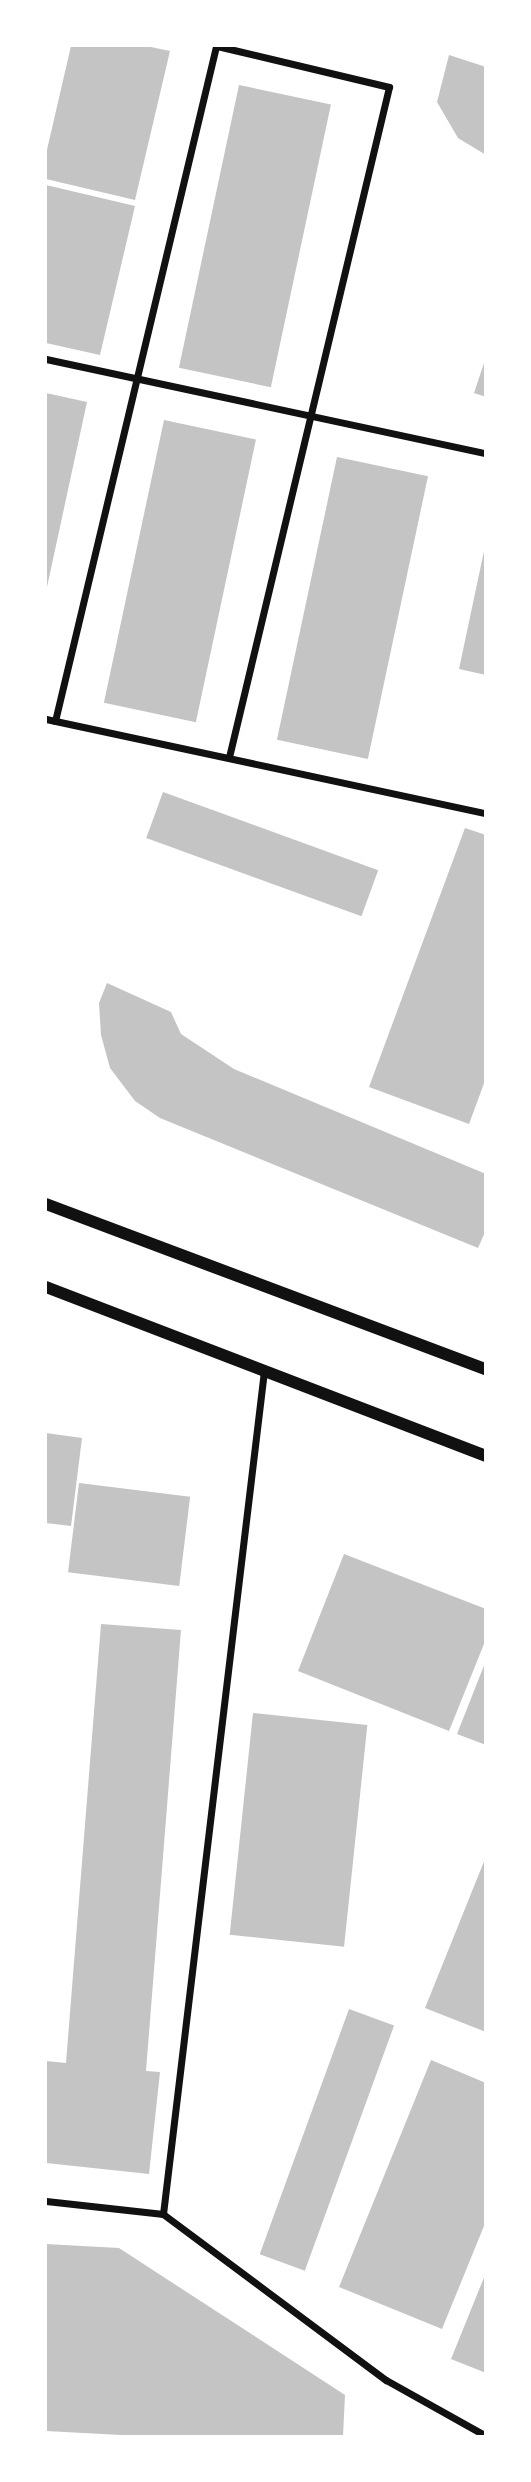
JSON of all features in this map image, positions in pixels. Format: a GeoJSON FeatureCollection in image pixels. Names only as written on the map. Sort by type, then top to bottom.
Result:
{"type":"FeatureCollection","features":[{"type":"Feature","properties":{"kind":"street"},"geometry":{"type":"LineString","coordinates":[[55,721],[217,46],[389,87],[229,757]]}},
{"type":"Feature","properties":{"kind":"street"},"geometry":{"type":"LineString","coordinates":[[46,359],[485,453]]}},
{"type":"Feature","properties":{"kind":"street"},"geometry":{"type":"LineString","coordinates":[[46,719],[485,813]]}},
{"type":"Feature","properties":{"kind":"street"},"geometry":{"type":"LineString","coordinates":[[46,1204],[485,1369]]}},
{"type":"Feature","properties":{"kind":"street"},"geometry":{"type":"LineString","coordinates":[[46,1287],[485,1456]]}},
{"type":"Feature","properties":{"kind":"street"},"geometry":{"type":"LineString","coordinates":[[163,2214],[264,1370]]}},
{"type":"Feature","properties":{"kind":"street"},"geometry":{"type":"LineString","coordinates":[[46,2201],[163,2214],[386,2380],[485,2436]]}},
{"type":"Feature","properties":{"kind":"building"},"geometry":{"type":"Polygon","coordinates":[[[71,46],[146,46],[170,51],[135,200],[46,179],[46,154],[71,46]]]}},
{"type":"Feature","properties":{"kind":"building"},"geometry":{"type":"Polygon","coordinates":[[[449,55],[486,67],[486,155],[458,138],[437,102],[449,55]]]}},
{"type":"Feature","properties":{"kind":"building"},"geometry":{"type":"Polygon","coordinates":[[[239,85],[331,105],[271,387],[179,368],[239,85]]]}},
{"type":"Feature","properties":{"kind":"building"},"geometry":{"type":"Polygon","coordinates":[[[46,185],[135,206],[100,355],[46,343],[46,185]]]}},
{"type":"Feature","properties":{"kind":"building"},"geometry":{"type":"Polygon","coordinates":[[[486,360],[486,397],[474,393],[486,360]]]}},
{"type":"Feature","properties":{"kind":"building"},"geometry":{"type":"Polygon","coordinates":[[[46,393],[87,402],[47,587],[46,587],[46,393]]]}},
{"type":"Feature","properties":{"kind":"building"},"geometry":{"type":"Polygon","coordinates":[[[164,420],[256,440],[196,722],[104,703],[164,420]]]}},
{"type":"Feature","properties":{"kind":"building"},"geometry":{"type":"Polygon","coordinates":[[[337,457],[428,476],[368,759],[277,740],[337,457]]]}},
{"type":"Feature","properties":{"kind":"building"},"geometry":{"type":"Polygon","coordinates":[[[484,551],[486,552],[486,675],[459,669],[484,551]]]}},
{"type":"Feature","properties":{"kind":"building"},"geometry":{"type":"Polygon","coordinates":[[[163,792],[378,870],[361,916],[146,838],[163,792]]]}},
{"type":"Feature","properties":{"kind":"building"},"geometry":{"type":"Polygon","coordinates":[[[465,828],[486,835],[486,1078],[469,1124],[369,1087],[465,828]]]}},
{"type":"Feature","properties":{"kind":"building"},"geometry":{"type":"Polygon","coordinates":[[[107,983],[171,1012],[181,1034],[234,1069],[486,1174],[486,1230],[478,1248],[160,1118],[135,1101],[110,1068],[101,1035],[99,1003],[107,983]]]}},
{"type":"Feature","properties":{"kind":"building"},"geometry":{"type":"Polygon","coordinates":[[[46,1433],[82,1438],[71,1526],[46,1523],[46,1433]]]}},
{"type":"Feature","properties":{"kind":"building"},"geometry":{"type":"Polygon","coordinates":[[[79,1483],[190,1497],[179,1586],[68,1572],[79,1483]]]}},
{"type":"Feature","properties":{"kind":"building"},"geometry":{"type":"Polygon","coordinates":[[[344,1554],[486,1609],[486,1639],[449,1731],[298,1671],[344,1554]]]}},
{"type":"Feature","properties":{"kind":"building"},"geometry":{"type":"Polygon","coordinates":[[[101,1624],[181,1630],[146,2071],[160,2072],[149,2174],[46,2163],[46,2061],[66,2063],[101,1624]]]}},
{"type":"Feature","properties":{"kind":"building"},"geometry":{"type":"Polygon","coordinates":[[[486,1663],[486,1745],[457,1734],[486,1663]]]}},
{"type":"Feature","properties":{"kind":"building"},"geometry":{"type":"Polygon","coordinates":[[[253,1713],[367,1725],[344,1947],[230,1935],[253,1713]]]}},
{"type":"Feature","properties":{"kind":"building"},"geometry":{"type":"Polygon","coordinates":[[[486,1859],[486,2032],[425,2008],[486,1859]]]}},
{"type":"Feature","properties":{"kind":"building"},"geometry":{"type":"Polygon","coordinates":[[[349,2009],[394,2025],[305,2271],[260,2254],[349,2009]]]}},
{"type":"Feature","properties":{"kind":"building"},"geometry":{"type":"Polygon","coordinates":[[[431,2060],[486,2083],[486,2221],[442,2329],[339,2287],[431,2060]]]}},
{"type":"Feature","properties":{"kind":"building"},"geometry":{"type":"Polygon","coordinates":[[[46,2244],[119,2248],[345,2395],[343,2436],[140,2436],[46,2431],[46,2244]]]}},
{"type":"Feature","properties":{"kind":"building"},"geometry":{"type":"Polygon","coordinates":[[[486,2275],[486,2373],[451,2359],[486,2275]]]}}]}
